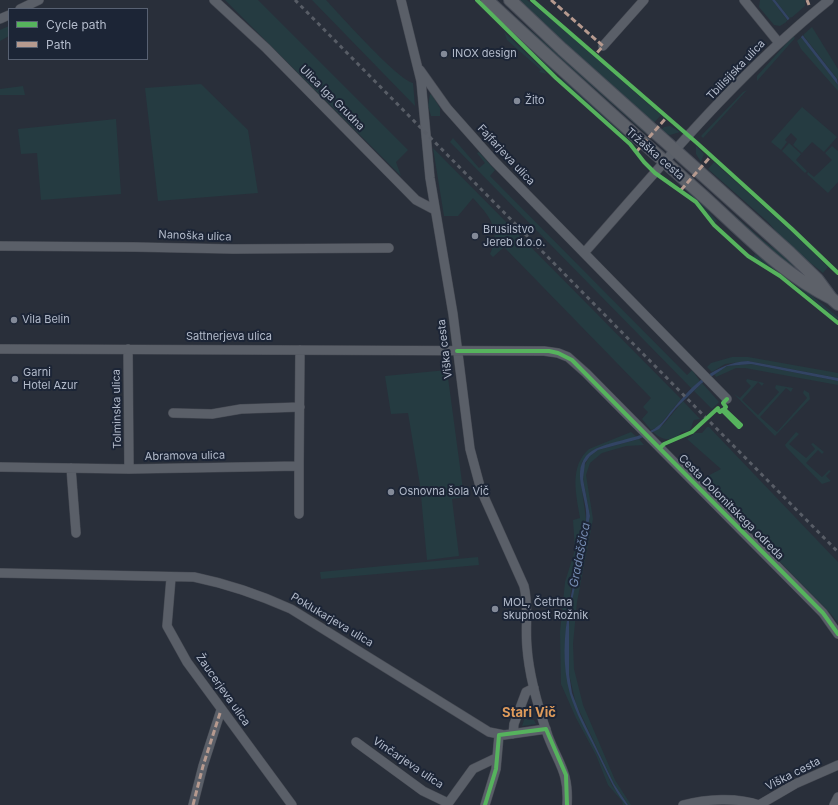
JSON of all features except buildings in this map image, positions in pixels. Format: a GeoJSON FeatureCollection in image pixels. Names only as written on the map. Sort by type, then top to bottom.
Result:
{"type":"FeatureCollection","features":[{"type":"Feature","properties":{"kind":"main road","name":"Tržaška cesta"},"geometry":{"type":"LineString","coordinates":[[487,0],[565,74],[791,272],[810,288],[834,301]]}},
{"type":"Feature","properties":{"kind":"main road","name":"Tržaška cesta"},"geometry":{"type":"LineString","coordinates":[[510,0],[562,50],[818,279],[834,301]]}},
{"type":"Feature","properties":{"kind":"street"},"geometry":{"type":"LineString","coordinates":[[22,8],[39,0]]}},
{"type":"Feature","properties":{"kind":"street","name":"Ulica Iga Grudna"},"geometry":{"type":"LineString","coordinates":[[214,0],[266,48],[416,200],[436,210]]}},
{"type":"Feature","properties":{"kind":"street","name":"Viška cesta"},"geometry":{"type":"LineString","coordinates":[[401,0],[418,67],[428,158],[444,256],[470,449],[474,468],[482,490],[522,579],[526,594],[527,645],[534,688],[546,729],[566,775],[567,805]]}},
{"type":"Feature","properties":{"kind":"street"},"geometry":{"type":"LineString","coordinates":[[603,46],[644,0]]}},
{"type":"Feature","properties":{"kind":"street"},"geometry":{"type":"LineString","coordinates":[[744,0],[779,43]]}},
{"type":"Feature","properties":{"kind":"street","name":"Tbilisijska ulica"},"geometry":{"type":"LineString","coordinates":[[665,162],[779,43],[829,0]]}},
{"type":"Feature","properties":{"kind":"street","name":"Fajfarjeva ulica"},"geometry":{"type":"LineString","coordinates":[[418,67],[447,108],[479,145],[727,399]]}},
{"type":"Feature","properties":{"kind":"street"},"geometry":{"type":"LineString","coordinates":[[584,253],[665,162]]}},
{"type":"Feature","properties":{"kind":"street","name":"Nanoška ulica"},"geometry":{"type":"LineString","coordinates":[[0,246],[134,246],[233,249],[389,248]]}},
{"type":"Feature","properties":{"kind":"street","name":"Sattnerjeva ulica"},"geometry":{"type":"LineString","coordinates":[[0,349],[457,351]]}},
{"type":"Feature","properties":{"kind":"street","name":"Tolminska ulica"},"geometry":{"type":"LineString","coordinates":[[128,349],[129,468]]}},
{"type":"Feature","properties":{"kind":"street"},"geometry":{"type":"LineString","coordinates":[[299,514],[300,350]]}},
{"type":"Feature","properties":{"kind":"street","name":"Cesta Dolomitskega odreda"},"geometry":{"type":"LineString","coordinates":[[457,351],[544,351],[563,355],[580,367],[823,614],[838,634]]}},
{"type":"Feature","properties":{"kind":"street"},"geometry":{"type":"LineString","coordinates":[[174,413],[212,414],[241,409],[300,407]]}},
{"type":"Feature","properties":{"kind":"street","name":"Abramova ulica"},"geometry":{"type":"LineString","coordinates":[[0,467],[129,468],[299,466]]}},
{"type":"Feature","properties":{"kind":"street"},"geometry":{"type":"LineString","coordinates":[[71,468],[76,533]]}},
{"type":"Feature","properties":{"kind":"street","name":"Poklukarjeva ulica"},"geometry":{"type":"LineString","coordinates":[[0,573],[171,578],[194,577],[217,582],[264,597],[291,609],[396,673],[478,726],[499,735],[513,734]]}},
{"type":"Feature","properties":{"kind":"street","name":"Žaucerjeva ulica"},"geometry":{"type":"LineString","coordinates":[[171,578],[167,626],[188,662],[221,710],[292,805]]}},
{"type":"Feature","properties":{"kind":"street"},"geometry":{"type":"LineString","coordinates":[[534,688],[526,692],[514,724],[513,734],[546,729]]}},
{"type":"Feature","properties":{"kind":"street"},"geometry":{"type":"LineString","coordinates":[[193,805],[203,766],[221,710]]}},
{"type":"Feature","properties":{"kind":"street"},"geometry":{"type":"LineString","coordinates":[[485,805],[496,769],[499,735]]}},
{"type":"Feature","properties":{"kind":"street","name":"Vinčarjeva ulica"},"geometry":{"type":"LineString","coordinates":[[356,742],[423,791],[447,804]]}},
{"type":"Feature","properties":{"kind":"street"},"geometry":{"type":"LineString","coordinates":[[447,804],[473,769],[496,758]]}},
{"type":"Feature","properties":{"kind":"street","name":"Viška cesta"},"geometry":{"type":"LineString","coordinates":[[683,805],[721,801],[745,801],[759,805],[795,784],[838,765]]}},
{"type":"Feature","properties":{"kind":"street"},"geometry":{"type":"LineString","coordinates":[[834,805],[838,796]]}},
{"type":"Feature","properties":{"kind":"green space"},"geometry":{"type":"Polygon","coordinates":[[[225,0],[258,0],[408,150],[396,162],[401,176],[225,0]]]}},
{"type":"Feature","properties":{"kind":"green space"},"geometry":{"type":"Polygon","coordinates":[[[312,0],[326,0],[395,71],[413,83],[415,106],[312,0]]]}},
{"type":"Feature","properties":{"kind":"green space"},"geometry":{"type":"Polygon","coordinates":[[[494,0],[496,0],[646,131],[645,133],[494,0]]]}},
{"type":"Feature","properties":{"kind":"green space"},"geometry":{"type":"Polygon","coordinates":[[[516,0],[527,0],[549,17],[661,115],[652,125],[516,0]]]}},
{"type":"Feature","properties":{"kind":"green space"},"geometry":{"type":"Polygon","coordinates":[[[760,0],[772,0],[788,21],[780,26],[774,25],[759,7],[760,0]]]}},
{"type":"Feature","properties":{"kind":"green space"},"geometry":{"type":"Polygon","coordinates":[[[775,0],[805,0],[805,6],[790,19],[775,0]]]}},
{"type":"Feature","properties":{"kind":"green space"},"geometry":{"type":"Polygon","coordinates":[[[506,25],[555,71],[555,72],[554,73],[506,25]]]}},
{"type":"Feature","properties":{"kind":"green space"},"geometry":{"type":"Polygon","coordinates":[[[8,26],[8,37],[0,41],[0,30],[8,26]]]}},
{"type":"Feature","properties":{"kind":"green space"},"geometry":{"type":"Polygon","coordinates":[[[812,27],[838,69],[838,80],[803,35],[812,27]]]}},
{"type":"Feature","properties":{"kind":"green space"},"geometry":{"type":"Polygon","coordinates":[[[504,32],[547,74],[539,72],[541,70],[507,40],[504,32]]]}},
{"type":"Feature","properties":{"kind":"green space"},"geometry":{"type":"Polygon","coordinates":[[[793,36],[795,38],[757,81],[757,76],[793,36]]]}},
{"type":"Feature","properties":{"kind":"green space"},"geometry":{"type":"Polygon","coordinates":[[[801,37],[838,85],[838,91],[801,49],[797,41],[801,37]]]}},
{"type":"Feature","properties":{"kind":"green space"},"geometry":{"type":"Polygon","coordinates":[[[764,47],[736,76],[735,75],[764,47]]]}},
{"type":"Feature","properties":{"kind":"green space"},"geometry":{"type":"Polygon","coordinates":[[[559,78],[565,80],[635,142],[634,144],[559,78]]]}},
{"type":"Feature","properties":{"kind":"green space"},"geometry":{"type":"Polygon","coordinates":[[[201,84],[248,130],[258,193],[158,201],[145,88],[201,84]]]}},
{"type":"Feature","properties":{"kind":"green space"},"geometry":{"type":"Polygon","coordinates":[[[23,86],[25,95],[0,95],[0,89],[23,86]]]}},
{"type":"Feature","properties":{"kind":"green space"},"geometry":{"type":"Polygon","coordinates":[[[747,90],[703,138],[701,136],[743,92],[747,90]]]}},
{"type":"Feature","properties":{"kind":"green space"},"geometry":{"type":"Polygon","coordinates":[[[430,94],[440,108],[440,116],[431,116],[428,106],[430,94]]]}},
{"type":"Feature","properties":{"kind":"green space"},"geometry":{"type":"Polygon","coordinates":[[[802,107],[837,137],[824,152],[812,142],[802,153],[793,145],[797,139],[791,133],[785,140],[787,142],[781,150],[771,142],[802,107]]]}},
{"type":"Feature","properties":{"kind":"green space"},"geometry":{"type":"Polygon","coordinates":[[[116,119],[121,194],[41,200],[37,153],[21,154],[18,129],[116,119]]]}},
{"type":"Feature","properties":{"kind":"green space"},"geometry":{"type":"Polygon","coordinates":[[[670,126],[680,132],[670,135],[660,131],[664,127],[670,126]]]}},
{"type":"Feature","properties":{"kind":"green space"},"geometry":{"type":"Polygon","coordinates":[[[453,138],[479,168],[485,163],[477,153],[479,152],[495,170],[490,176],[687,375],[692,370],[700,381],[692,389],[450,142],[453,138]]]}},
{"type":"Feature","properties":{"kind":"green space"},"geometry":{"type":"Polygon","coordinates":[[[789,143],[801,154],[796,160],[807,171],[805,173],[782,151],[789,143]]]}},
{"type":"Feature","properties":{"kind":"green space"},"geometry":{"type":"Polygon","coordinates":[[[696,146],[704,154],[701,162],[696,154],[696,146]]]}},
{"type":"Feature","properties":{"kind":"green space"},"geometry":{"type":"Polygon","coordinates":[[[832,146],[838,151],[838,182],[828,193],[807,174],[808,172],[814,177],[832,160],[825,153],[832,146]]]}},
{"type":"Feature","properties":{"kind":"green space"},"geometry":{"type":"Polygon","coordinates":[[[433,148],[681,399],[658,427],[651,430],[642,419],[648,412],[643,407],[651,398],[504,247],[493,257],[490,254],[495,237],[492,223],[489,217],[473,198],[458,216],[444,216],[433,148]]]}},
{"type":"Feature","properties":{"kind":"green space"},"geometry":{"type":"Polygon","coordinates":[[[714,162],[792,232],[828,267],[823,273],[788,245],[768,222],[708,169],[714,162]]]}},
{"type":"Feature","properties":{"kind":"green space"},"geometry":{"type":"Polygon","coordinates":[[[696,182],[814,282],[798,271],[753,234],[695,183],[696,182]]]}},
{"type":"Feature","properties":{"kind":"green space"},"geometry":{"type":"Polygon","coordinates":[[[690,191],[717,221],[715,223],[703,207],[688,193],[690,191]]]}},
{"type":"Feature","properties":{"kind":"green space"},"geometry":{"type":"Polygon","coordinates":[[[755,254],[780,270],[838,317],[838,320],[782,274],[753,257],[755,254]]]}},
{"type":"Feature","properties":{"kind":"green space"},"geometry":{"type":"Polygon","coordinates":[[[732,357],[748,357],[838,373],[838,378],[748,361],[725,364],[712,372],[707,367],[711,363],[732,357]]]}},
{"type":"Feature","properties":{"kind":"green space"},"geometry":{"type":"Polygon","coordinates":[[[751,364],[838,381],[838,385],[745,368],[736,368],[716,377],[714,374],[727,366],[751,364]]]}},
{"type":"Feature","properties":{"kind":"green space"},"geometry":{"type":"Polygon","coordinates":[[[447,370],[464,497],[452,499],[459,556],[427,560],[420,485],[408,413],[391,414],[385,376],[447,370]]]}},
{"type":"Feature","properties":{"kind":"green space"},"geometry":{"type":"Polygon","coordinates":[[[747,379],[764,383],[762,386],[758,382],[742,400],[758,415],[779,392],[775,388],[776,385],[793,388],[791,392],[786,388],[760,417],[777,432],[807,398],[803,393],[804,390],[809,393],[810,399],[775,436],[734,394],[740,398],[751,386],[746,381],[747,379]]]}},
{"type":"Feature","properties":{"kind":"green space"},"geometry":{"type":"Polygon","coordinates":[[[702,383],[719,402],[712,409],[694,391],[702,383]]]}},
{"type":"Feature","properties":{"kind":"green space"},"geometry":{"type":"Polygon","coordinates":[[[683,401],[700,419],[694,420],[690,430],[682,432],[671,439],[664,439],[656,435],[653,432],[663,425],[683,401]]]}},
{"type":"Feature","properties":{"kind":"green space"},"geometry":{"type":"Polygon","coordinates":[[[707,427],[709,427],[838,562],[838,623],[831,614],[700,480],[721,469],[687,439],[695,433],[702,433],[707,427]]]}},
{"type":"Feature","properties":{"kind":"green space"},"geometry":{"type":"Polygon","coordinates":[[[631,432],[637,437],[600,447],[591,452],[582,462],[580,476],[586,519],[571,590],[566,626],[567,674],[574,705],[612,785],[626,805],[623,805],[622,801],[608,785],[596,755],[576,718],[561,684],[560,632],[565,582],[575,550],[573,520],[580,518],[576,490],[576,472],[583,456],[589,449],[631,432]]]}},
{"type":"Feature","properties":{"kind":"green space"},"geometry":{"type":"Polygon","coordinates":[[[796,432],[799,434],[789,444],[806,458],[815,449],[811,444],[813,443],[824,452],[822,454],[818,450],[806,463],[822,477],[829,470],[831,471],[826,476],[831,481],[822,484],[786,447],[785,445],[796,432]]]}},
{"type":"Feature","properties":{"kind":"green space"},"geometry":{"type":"Polygon","coordinates":[[[639,439],[644,445],[626,446],[602,453],[590,463],[586,475],[593,519],[577,602],[573,644],[574,669],[583,705],[615,780],[631,805],[628,805],[614,784],[576,704],[569,674],[569,626],[573,591],[590,516],[583,479],[584,466],[590,456],[598,450],[639,439]]]}},
{"type":"Feature","properties":{"kind":"green space"},"geometry":{"type":"Polygon","coordinates":[[[478,557],[479,565],[321,579],[320,572],[478,557]]]}},
{"type":"Feature","properties":{"kind":"green space"},"geometry":{"type":"Polygon","coordinates":[[[529,705],[533,716],[527,717],[527,720],[534,720],[536,724],[522,726],[529,705]]]}},
{"type":"Feature","properties":{"kind":"water"},"geometry":{"type":"Polygon","coordinates":[[[772,0],[775,0],[837,79],[838,85],[772,0]]]}},
{"type":"Feature","properties":{"kind":"water","name":"Gradaščica"},"geometry":{"type":"Polygon","coordinates":[[[748,361],[838,378],[838,381],[751,364],[727,366],[702,383],[676,408],[659,429],[639,439],[598,450],[590,456],[585,463],[583,479],[590,516],[569,615],[569,674],[572,693],[580,714],[614,784],[628,805],[626,805],[613,785],[578,715],[570,694],[566,672],[566,628],[586,521],[585,505],[580,479],[582,463],[586,456],[592,451],[610,443],[641,435],[658,426],[681,399],[706,376],[726,366],[748,361]]]}},
{"type":"Feature","properties":{"kind":"pier"},"geometry":{"type":"Polygon","coordinates":[[[791,17],[804,34],[799,39],[786,22],[791,17]]]}},
{"type":"Feature","properties":{"kind":"railway"},"geometry":{"type":"LineString","coordinates":[[295,0],[838,552]]}},
{"type":"Feature","properties":{"kind":"marked path"},"geometry":{"type":"LineString","coordinates":[[551,0],[603,46],[595,55]]}},
{"type":"Feature","properties":{"kind":"marked path"},"geometry":{"type":"LineString","coordinates":[[807,0],[809,5]]}},
{"type":"Feature","properties":{"kind":"marked path"},"geometry":{"type":"LineString","coordinates":[[637,151],[666,118]]}},
{"type":"Feature","properties":{"kind":"marked path"},"geometry":{"type":"LineString","coordinates":[[681,190],[711,156]]}},
{"type":"Feature","properties":{"kind":"marked path"},"geometry":{"type":"LineString","coordinates":[[193,805],[203,766],[221,710]]}},
{"type":"Feature","properties":{"kind":"cycle path"},"geometry":{"type":"LineString","coordinates":[[477,0],[556,78],[630,144],[655,173],[696,202],[714,225],[748,256],[780,276],[838,323]]}},
{"type":"Feature","properties":{"kind":"cycle path"},"geometry":{"type":"LineString","coordinates":[[532,0],[697,143],[838,273]]}},
{"type":"Feature","properties":{"kind":"cycle path"},"geometry":{"type":"LineString","coordinates":[[457,351],[549,351],[558,353],[572,360],[823,613],[838,634]]}},
{"type":"Feature","properties":{"kind":"cycle path"},"geometry":{"type":"LineString","coordinates":[[717,409],[720,412],[722,410],[739,427],[741,425],[724,409],[726,407],[723,403],[727,399]]}},
{"type":"Feature","properties":{"kind":"cycle path"},"geometry":{"type":"LineString","coordinates":[[660,448],[664,444],[692,432],[718,408]]}},
{"type":"Feature","properties":{"kind":"cycle path"},"geometry":{"type":"LineString","coordinates":[[485,805],[496,769],[499,735],[546,729],[566,775],[567,805]]}},
{"type":"Feature","properties":{"kind":"place","name":"INOX design"},"geometry":{"type":"Point","coordinates":[444,54]}},
{"type":"Feature","properties":{"kind":"place","name":"Žito"},"geometry":{"type":"Point","coordinates":[517,101]}},
{"type":"Feature","properties":{"kind":"place","name":"Brusilstvo Jereb d.o.o."},"geometry":{"type":"Point","coordinates":[475,236]}},
{"type":"Feature","properties":{"kind":"place","name":"Vila Belin"},"geometry":{"type":"Point","coordinates":[14,320]}},
{"type":"Feature","properties":{"kind":"place","name":"Garni Hotel Azur"},"geometry":{"type":"Point","coordinates":[15,379]}},
{"type":"Feature","properties":{"kind":"place","name":"Osnovna šola Vič"},"geometry":{"type":"Point","coordinates":[391,492]}},
{"type":"Feature","properties":{"kind":"place","name":"MOL, Četrtna skupnost Rožnik"},"geometry":{"type":"Point","coordinates":[495,609]}},
{"type":"Feature","properties":{"kind":"district","name":"Stari Vič"},"geometry":{"type":"Point","coordinates":[529,713]}}]}
